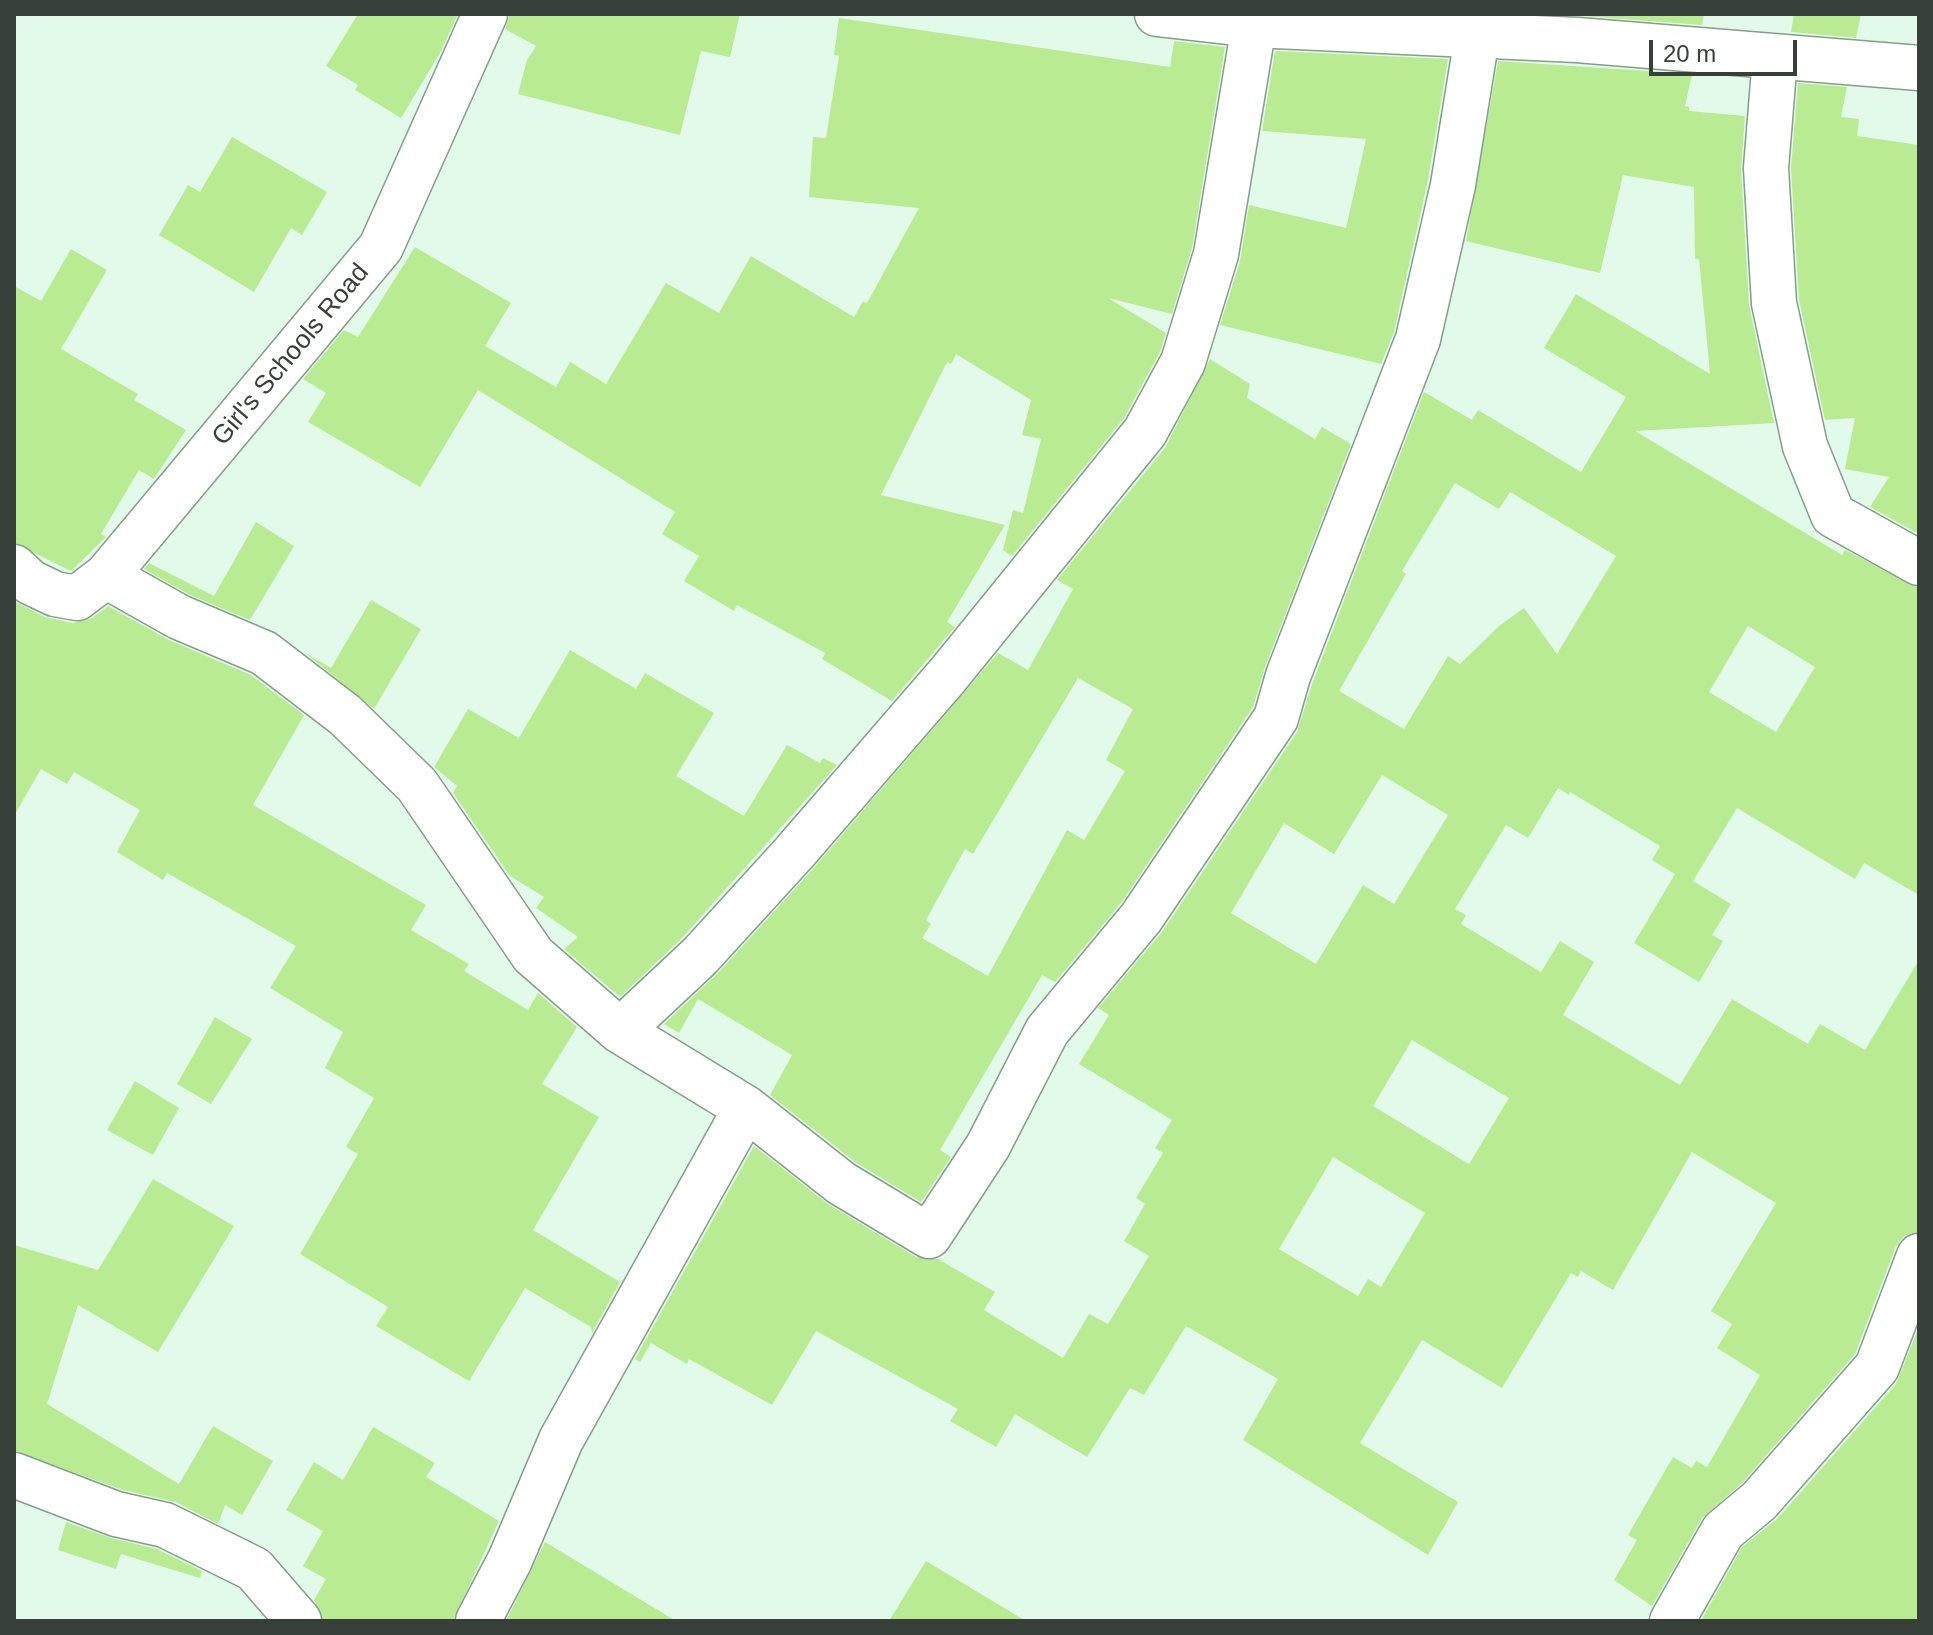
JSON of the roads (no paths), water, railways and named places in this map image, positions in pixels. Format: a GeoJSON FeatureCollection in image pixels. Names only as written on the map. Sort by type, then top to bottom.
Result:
{"type":"FeatureCollection","features":[{"type":"Feature","properties":{"kind":"street","name":"Girl's Schools Road"},"geometry":{"type":"LineString","coordinates":[[14,567],[30,582],[55,594],[77,598],[106,576],[381,247],[485,14]]}},
{"type":"Feature","properties":{"kind":"street"},"geometry":{"type":"LineString","coordinates":[[1157,14],[1254,25],[1577,40],[1919,68]]}},
{"type":"Feature","properties":{"kind":"street"},"geometry":{"type":"LineString","coordinates":[[620,1031],[700,956],[804,841],[957,664],[1145,432],[1183,362],[1216,254],[1254,25]]}},
{"type":"Feature","properties":{"kind":"street"},"geometry":{"type":"LineString","coordinates":[[106,576],[179,617],[264,653],[345,715],[417,785],[533,955],[620,1031],[746,1108],[841,1183],[929,1236],[988,1146],[1047,1031],[1141,918],[1276,718],[1288,676],[1418,339],[1453,185],[1477,37]]}},
{"type":"Feature","properties":{"kind":"street"},"geometry":{"type":"LineString","coordinates":[[1775,58],[1766,168],[1774,303],[1805,446],[1833,515],[1919,563]]}},
{"type":"Feature","properties":{"kind":"street"},"geometry":{"type":"LineString","coordinates":[[478,1621],[510,1560],[561,1440],[746,1108]]}},
{"type":"Feature","properties":{"kind":"street"},"geometry":{"type":"LineString","coordinates":[[1672,1621],[1723,1531],[1759,1501],[1877,1367],[1919,1256]]}},
{"type":"Feature","properties":{"kind":"street"},"geometry":{"type":"LineString","coordinates":[[14,1475],[116,1514],[165,1525],[254,1569],[299,1621]]}}]}
